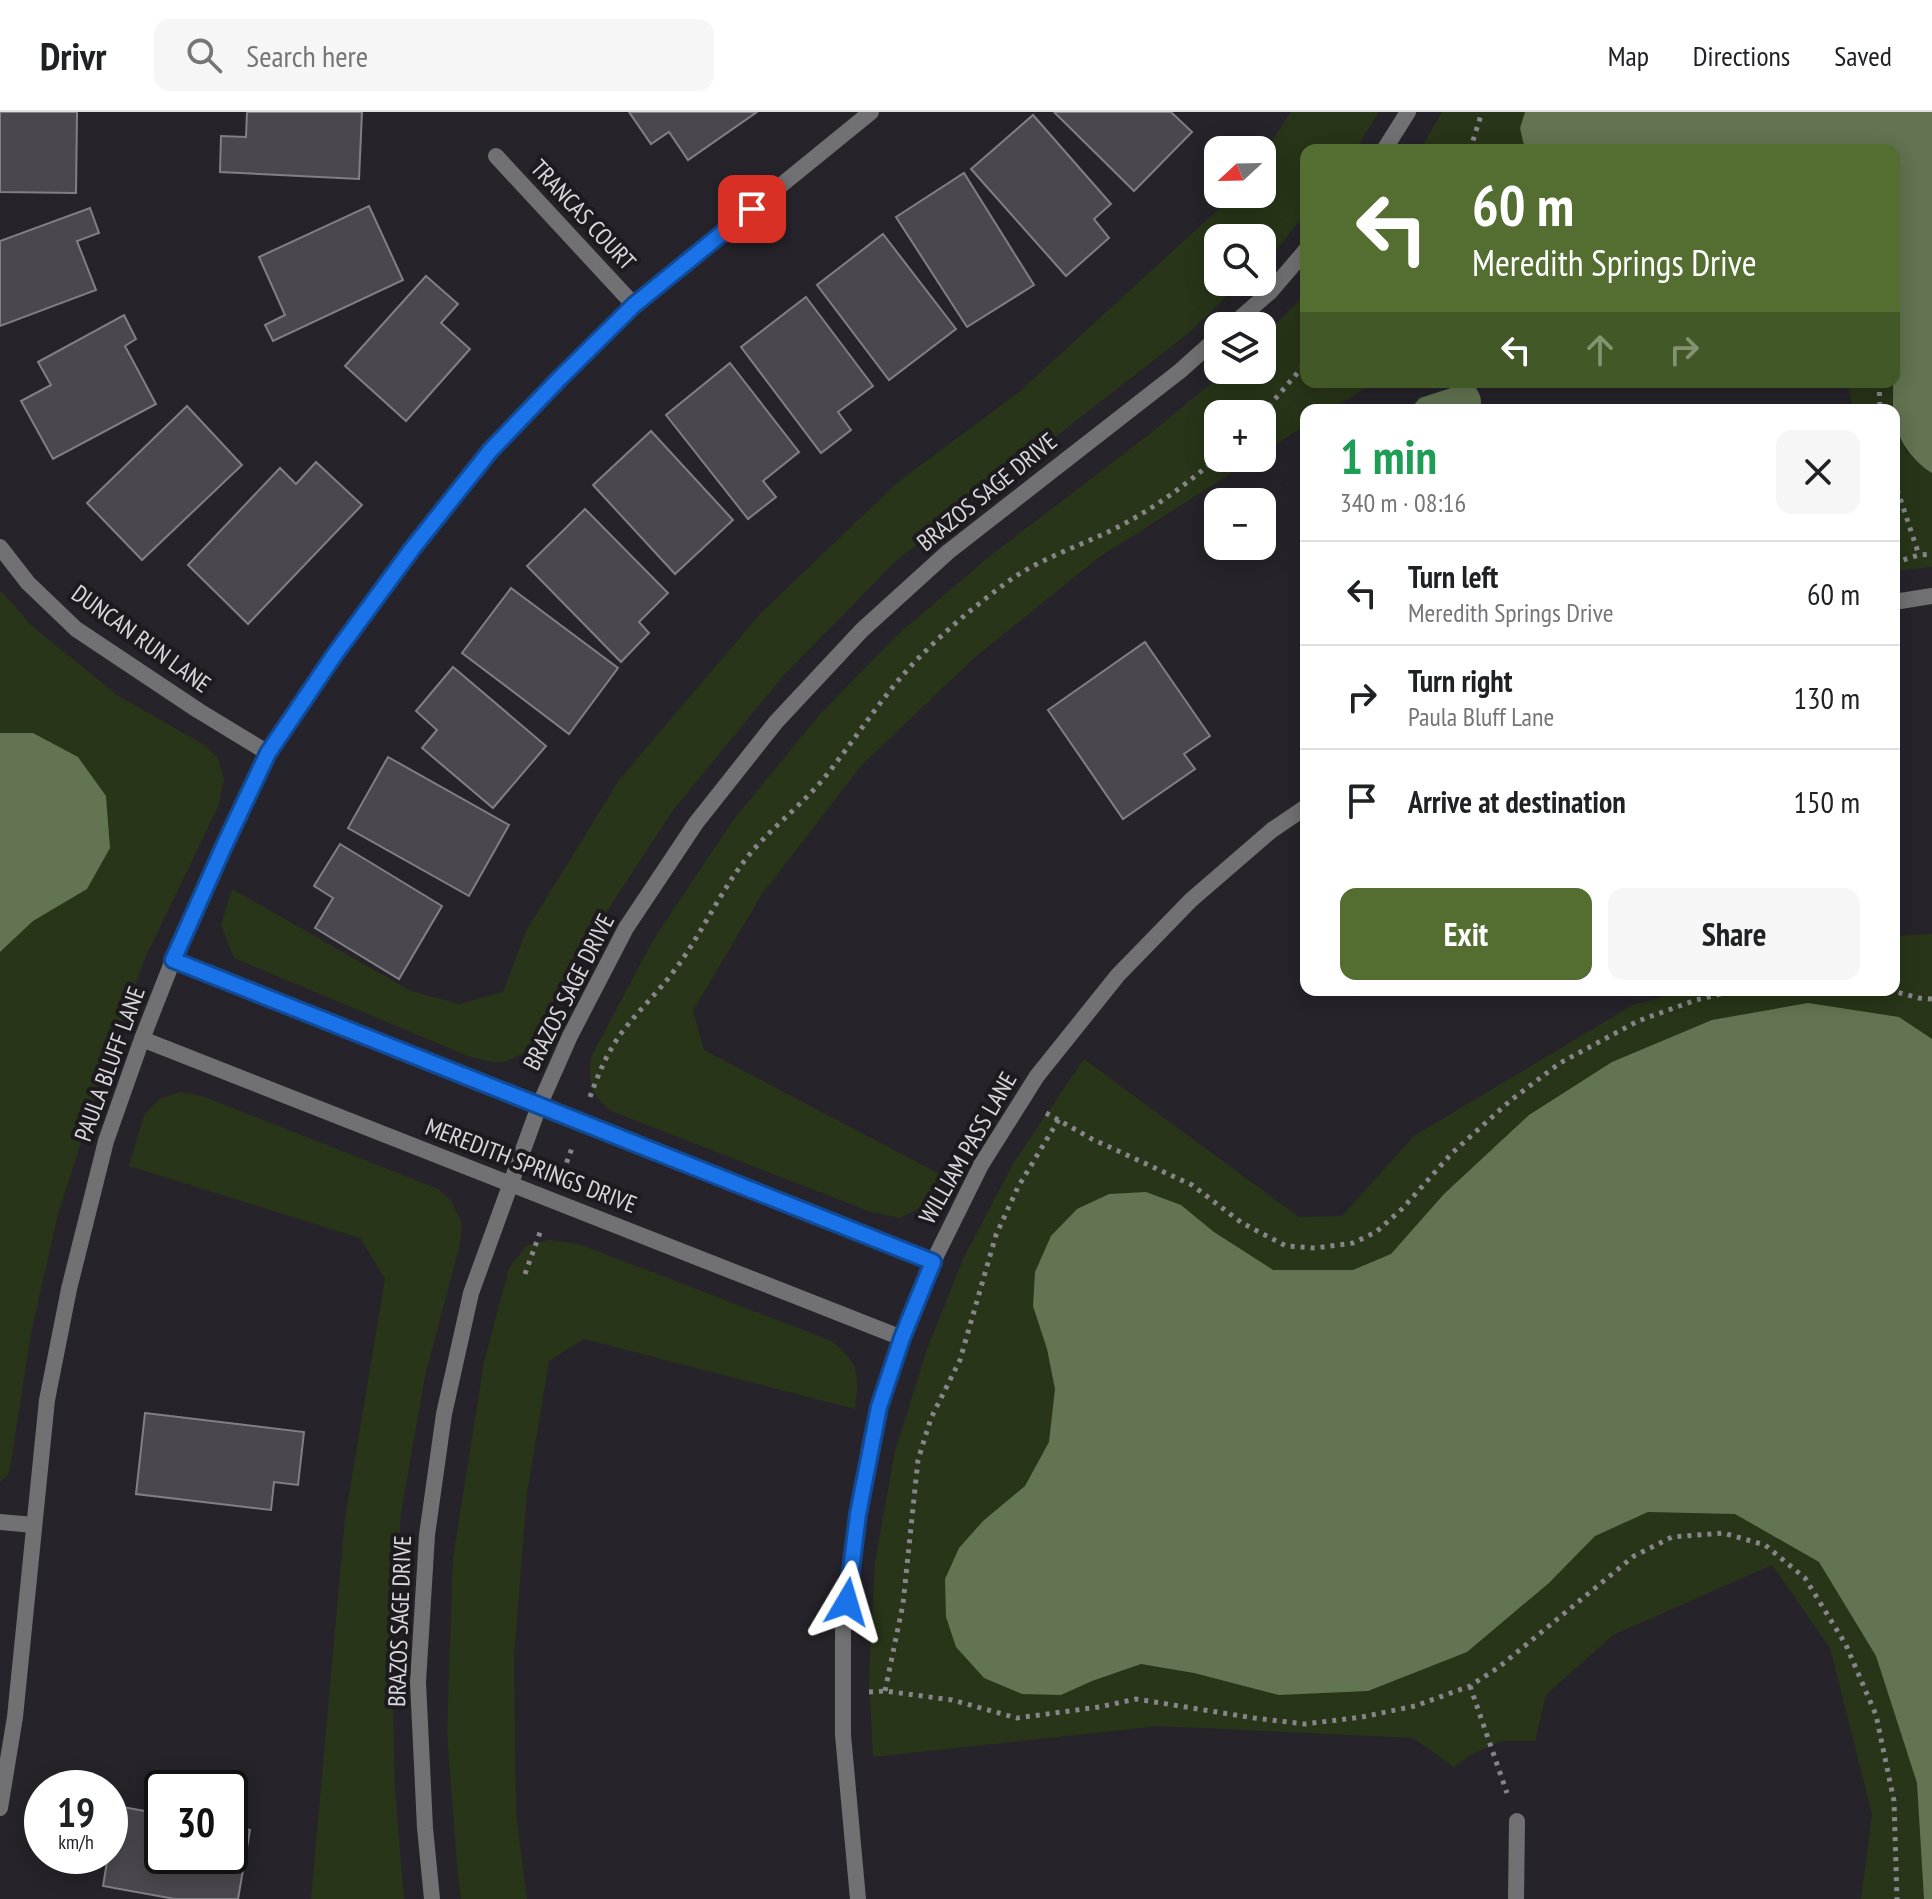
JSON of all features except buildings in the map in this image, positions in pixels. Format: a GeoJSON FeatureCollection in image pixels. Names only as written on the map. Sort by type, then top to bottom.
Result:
{"type":"FeatureCollection","features":[{"type":"Feature","properties":{"kind":"street","name":"PAULA BLUFF LANE"},"geometry":{"type":"LineString","coordinates":[[0,1808],[15,1717],[47,1400],[69,1289],[106,1141],[173,960],[268,753],[412,549],[490,451],[634,305],[871,112]]}},
{"type":"Feature","properties":{"kind":"street"},"geometry":{"type":"LineString","coordinates":[[1388,144],[1408,112]]}},
{"type":"Feature","properties":{"kind":"street","name":"TRANCAS COURT"},"geometry":{"type":"LineString","coordinates":[[496,156],[634,305]]}},
{"type":"Feature","properties":{"kind":"street"},"geometry":{"type":"LineString","coordinates":[[1247,312],[1270,292],[1300,257]]}},
{"type":"Feature","properties":{"kind":"street","name":"BRAZOS SAGE DRIVE"},"geometry":{"type":"LineString","coordinates":[[432,1899],[425,1828],[418,1682],[427,1535],[444,1414],[471,1293],[539,1106],[570,1036],[626,928],[696,823],[776,722],[862,630],[948,552],[1204,350]]}},
{"type":"Feature","properties":{"kind":"street","name":"DUNCAN RUN LANE"},"geometry":{"type":"LineString","coordinates":[[0,547],[28,583],[76,629],[268,753]]}},
{"type":"Feature","properties":{"kind":"street"},"geometry":{"type":"LineString","coordinates":[[1900,601],[1932,596]]}},
{"type":"Feature","properties":{"kind":"street","name":"WILLIAM PASS LANE"},"geometry":{"type":"LineString","coordinates":[[858,1899],[843,1735],[843,1631],[858,1514],[879,1407],[902,1338],[933,1262],[981,1165],[1037,1076],[1128,964],[1191,900],[1272,830],[1300,811]]}},
{"type":"Feature","properties":{"kind":"street"},"geometry":{"type":"LineString","coordinates":[[173,960],[933,1262]]}},
{"type":"Feature","properties":{"kind":"street","name":"MEREDITH SPRINGS DRIVE"},"geometry":{"type":"LineString","coordinates":[[142,1039],[902,1338]]}},
{"type":"Feature","properties":{"kind":"street"},"geometry":{"type":"LineString","coordinates":[[0,1522],[34,1525]]}},
{"type":"Feature","properties":{"kind":"street"},"geometry":{"type":"LineString","coordinates":[[1516,1899],[1517,1821]]}},
{"type":"Feature","properties":{"kind":"path"},"geometry":{"type":"LineString","coordinates":[[1472,144],[1482,112]]}},
{"type":"Feature","properties":{"kind":"path"},"geometry":{"type":"LineString","coordinates":[[1274,400],[1300,370]]}},
{"type":"Feature","properties":{"kind":"path"},"geometry":{"type":"LineString","coordinates":[[600,1070],[625,1028],[675,970],[750,854],[823,780],[884,698],[943,634],[1016,576],[1116,528],[1151,508],[1204,469]]}},
{"type":"Feature","properties":{"kind":"path"},"geometry":{"type":"LineString","coordinates":[[1900,498],[1919,555]]}},
{"type":"Feature","properties":{"kind":"path"},"geometry":{"type":"LineString","coordinates":[[1900,561],[1932,554]]}},
{"type":"Feature","properties":{"kind":"path"},"geometry":{"type":"LineString","coordinates":[[1900,993],[1932,999]]}},
{"type":"Feature","properties":{"kind":"path"},"geometry":{"type":"LineString","coordinates":[[1020,1103],[1192,1185],[1242,1223],[1286,1246],[1316,1248],[1353,1243],[1376,1232],[1402,1209],[1452,1153],[1511,1100],[1560,1063],[1638,1021],[1712,996]]}},
{"type":"Feature","properties":{"kind":"path"},"geometry":{"type":"LineString","coordinates":[[885,1691],[903,1604],[918,1460],[931,1418],[960,1360],[996,1235],[1018,1187],[1059,1119]]}},
{"type":"Feature","properties":{"kind":"path"},"geometry":{"type":"LineString","coordinates":[[843,1693],[885,1691],[952,1700],[1017,1718],[1084,1710],[1136,1699],[1305,1724],[1362,1717],[1415,1706],[1470,1686],[1499,1667],[1634,1556],[1672,1537],[1723,1533],[1765,1545],[1805,1578],[1846,1645],[1876,1715],[1894,1801],[1897,1899]]}},
{"type":"Feature","properties":{"kind":"path"},"geometry":{"type":"LineString","coordinates":[[1470,1686],[1517,1821]]}},
{"type":"Feature","properties":{"kind":"shaded area"},"geometry":{"type":"Polygon","coordinates":[[[1291,112],[1379,112],[1359,144],[1300,144],[1300,220],[1276,249],[1276,224],[1204,224],[1204,296],[1227,296],[1210,312],[1204,312],[1204,318],[1190,332],[896,561],[784,675],[673,810],[595,930],[545,1031],[531,1050],[504,1062],[468,1056],[234,958],[221,925],[232,889],[411,991],[459,1004],[503,992],[526,931],[619,780],[760,614],[898,482],[1019,392],[1220,208],[1276,208],[1275,136],[1291,112]]]}},
{"type":"Feature","properties":{"kind":"shaded area"},"geometry":{"type":"Polygon","coordinates":[[[1442,112],[1525,112],[1520,128],[1524,144],[1423,144],[1442,112]]]}},
{"type":"Feature","properties":{"kind":"shaded area"},"geometry":{"type":"Polygon","coordinates":[[[1525,112],[1932,112],[1932,473],[1917,461],[1900,438],[1900,404],[1893,404],[1893,388],[1900,388],[1900,144],[1524,144],[1520,128],[1525,112]]]}},
{"type":"Feature","properties":{"kind":"shaded area"},"geometry":{"type":"Polygon","coordinates":[[[1300,300],[1300,388],[1366,388],[1340,404],[1300,404],[1300,429],[1276,444],[1276,400],[1204,400],[1204,472],[1233,472],[1098,558],[974,658],[861,766],[762,894],[693,1011],[704,1050],[945,1177],[929,1204],[900,1218],[871,1212],[611,1111],[592,1087],[591,1057],[653,940],[734,819],[821,713],[897,635],[990,556],[1210,384],[1276,384],[1276,324],[1300,300]]]}},
{"type":"Feature","properties":{"kind":"shaded area"},"geometry":{"type":"Polygon","coordinates":[[[1451,388],[1476,388],[1481,399],[1480,404],[1415,404],[1420,398],[1451,388]]]}},
{"type":"Feature","properties":{"kind":"shaded area"},"geometry":{"type":"Polygon","coordinates":[[[1849,388],[1893,388],[1893,404],[1852,404],[1849,388]]]}},
{"type":"Feature","properties":{"kind":"shaded area"},"geometry":{"type":"Polygon","coordinates":[[[1900,435],[1906,451],[1932,473],[1932,567],[1900,570],[1900,435]]]}},
{"type":"Feature","properties":{"kind":"shaded area"},"geometry":{"type":"Polygon","coordinates":[[[0,590],[32,626],[117,695],[204,745],[218,758],[224,780],[218,807],[145,958],[101,1080],[58,1214],[31,1333],[8,1475],[0,1482],[0,590]]]}},
{"type":"Feature","properties":{"kind":"shaded area"},"geometry":{"type":"Polygon","coordinates":[[[0,733],[33,733],[78,757],[106,796],[110,848],[87,889],[33,921],[0,952],[0,733]]]}},
{"type":"Feature","properties":{"kind":"shaded area"},"geometry":{"type":"Polygon","coordinates":[[[1932,934],[1932,1899],[1861,1899],[1872,1814],[1830,1648],[1772,1565],[1613,1635],[1546,1695],[1535,1741],[1501,1741],[1454,1767],[1413,1738],[1159,1726],[873,1757],[869,1674],[875,1562],[895,1451],[927,1349],[963,1259],[1014,1162],[1084,1059],[1299,1217],[1342,1216],[1414,1136],[1633,1005],[1667,996],[1900,996],[1900,936],[1932,934]]]}},
{"type":"Feature","properties":{"kind":"shaded area"},"geometry":{"type":"Polygon","coordinates":[[[1808,1003],[1899,1017],[1932,1039],[1932,1899],[1924,1899],[1917,1783],[1876,1656],[1819,1562],[1735,1514],[1648,1512],[1595,1536],[1549,1583],[1467,1652],[1368,1691],[1279,1695],[1194,1673],[1141,1664],[1061,1695],[1022,1694],[984,1678],[956,1647],[946,1617],[945,1579],[959,1548],[983,1521],[1025,1486],[1049,1442],[1055,1389],[1047,1349],[1033,1306],[1035,1272],[1051,1236],[1077,1209],[1109,1194],[1146,1192],[1181,1205],[1214,1232],[1273,1270],[1353,1270],[1391,1254],[1444,1194],[1529,1115],[1612,1062],[1712,1020],[1808,1003]]]}},
{"type":"Feature","properties":{"kind":"shaded area"},"geometry":{"type":"Polygon","coordinates":[[[181,1092],[205,1097],[438,1189],[451,1200],[462,1223],[460,1244],[425,1376],[401,1513],[392,1664],[395,1789],[404,1899],[311,1899],[345,1518],[385,1279],[360,1238],[129,1166],[144,1115],[161,1098],[181,1092]]]}},
{"type":"Feature","properties":{"kind":"shaded area"},"geometry":{"type":"Polygon","coordinates":[[[548,1240],[579,1244],[832,1341],[856,1370],[855,1409],[584,1339],[549,1361],[527,1493],[514,1657],[516,1814],[527,1899],[461,1899],[447,1733],[453,1558],[484,1362],[509,1268],[526,1246],[548,1240]]]}},
{"type":"Feature","properties":{"kind":"route"},"geometry":{"type":"LineString","coordinates":[[752,209],[634,305],[560,378],[490,451],[412,549],[268,753],[173,960],[933,1262],[902,1338],[879,1407],[858,1514],[847,1602]]}}]}
